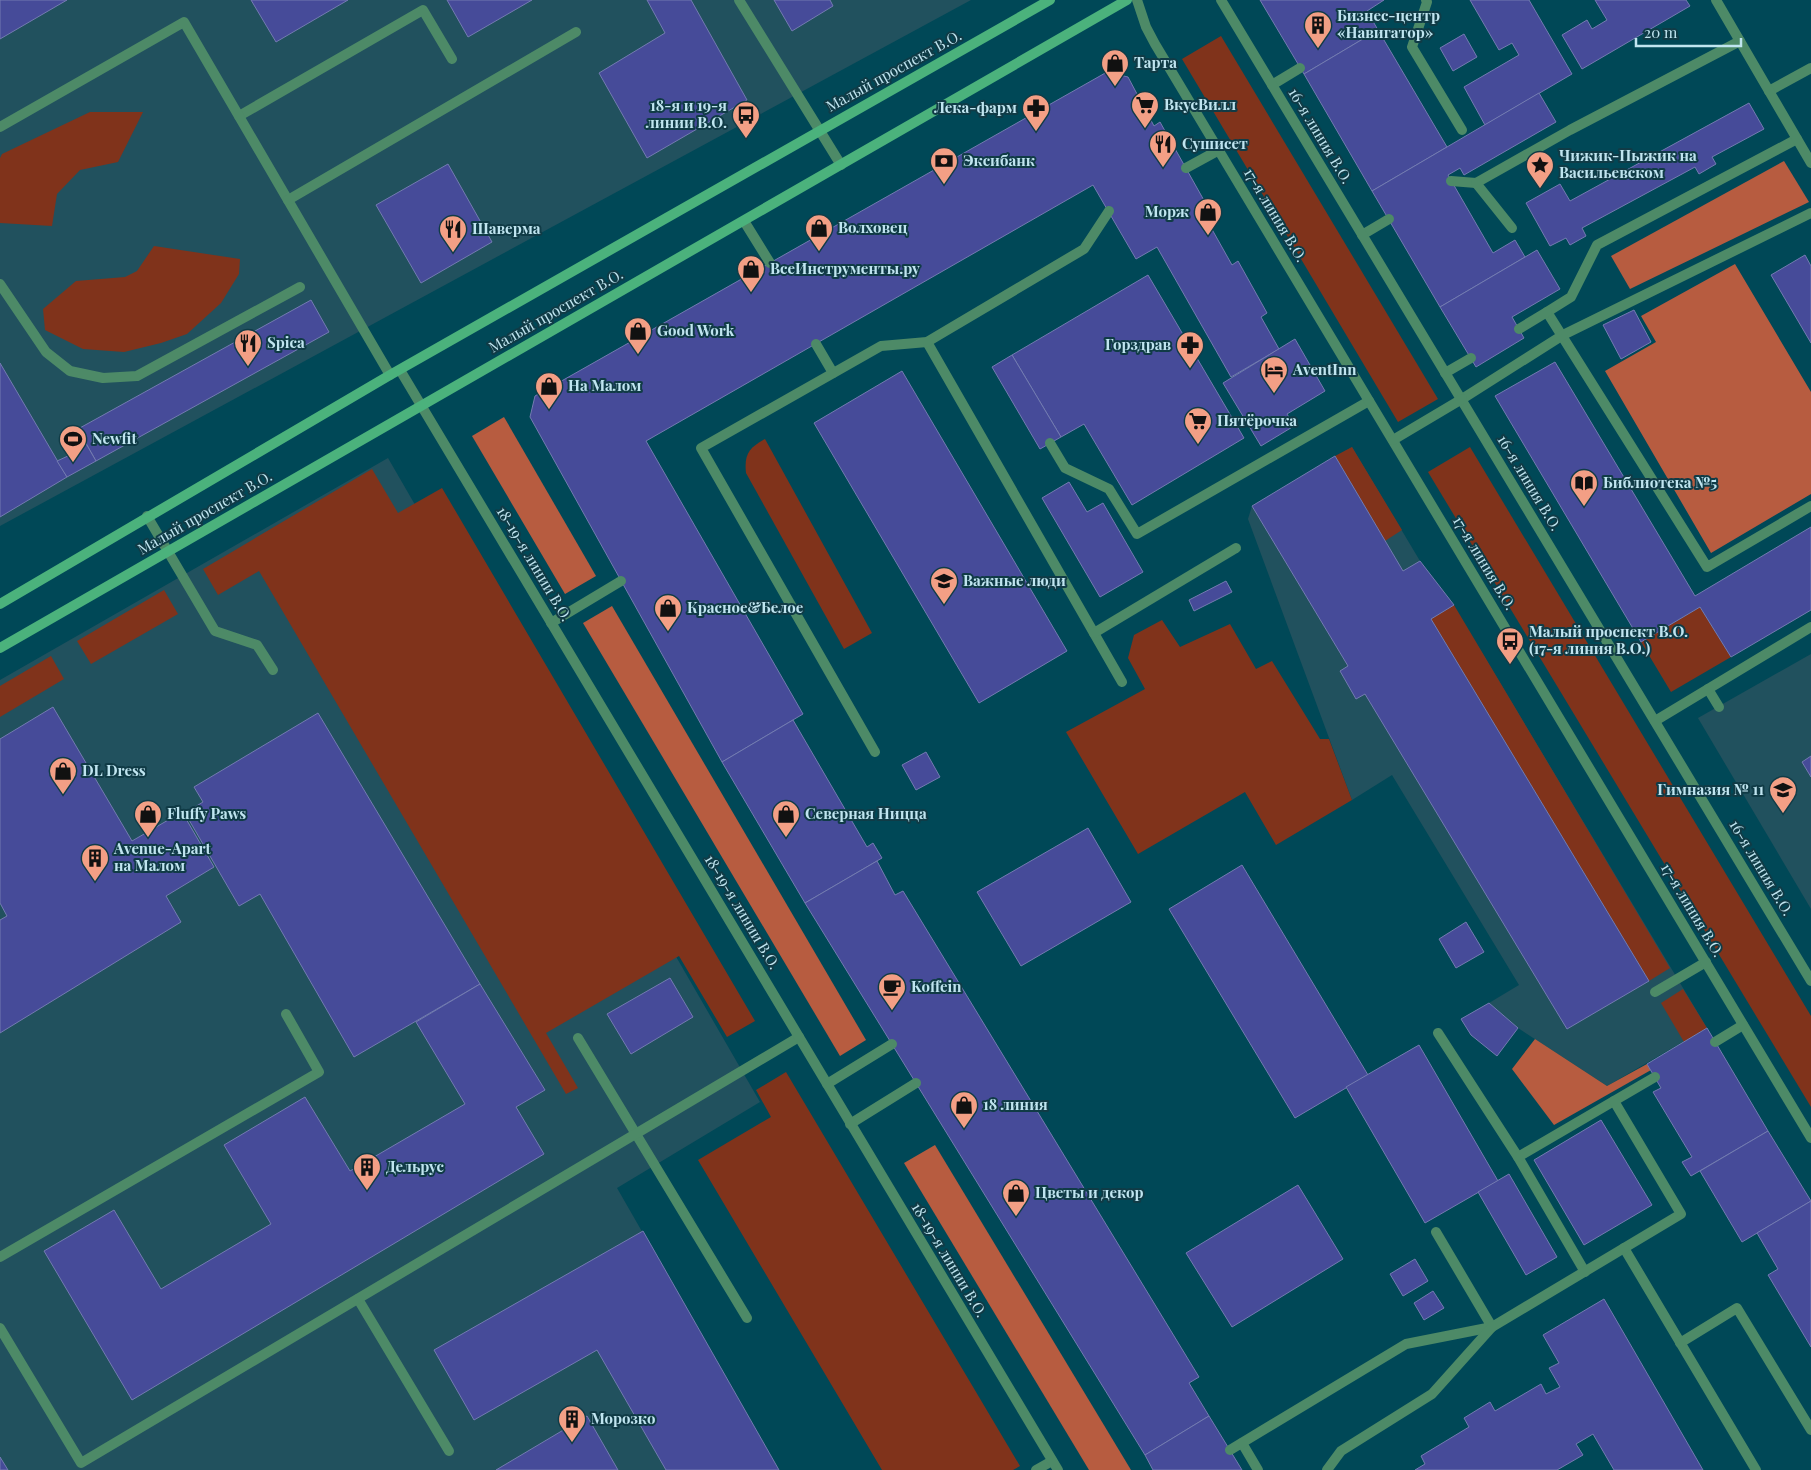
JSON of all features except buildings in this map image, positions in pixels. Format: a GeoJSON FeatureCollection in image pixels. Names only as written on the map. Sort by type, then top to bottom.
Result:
{"type":"FeatureCollection","features":[{"type":"Feature","properties":{"kind":"main road","name":"Малый проспект В.О."},"geometry":{"type":"LineString","coordinates":[[0,604],[147,516],[343,405],[390,375],[1050,0]]}},
{"type":"Feature","properties":{"kind":"main road","name":"Малый проспект В.О."},"geometry":{"type":"LineString","coordinates":[[0,648],[1127,0]]}},
{"type":"Feature","properties":{"kind":"street"},"geometry":{"type":"LineString","coordinates":[[739,0],[803,105],[821,129],[841,165]]}},
{"type":"Feature","properties":{"kind":"street","name":"17-я линия В.О."},"geometry":{"type":"LineString","coordinates":[[1138,0],[1146,27],[1811,1138]]}},
{"type":"Feature","properties":{"kind":"street","name":"16-я линия В.О."},"geometry":{"type":"LineString","coordinates":[[1222,0],[1811,981]]}},
{"type":"Feature","properties":{"kind":"street"},"geometry":{"type":"LineString","coordinates":[[1426,0],[1427,2],[1412,47],[1462,130]]}},
{"type":"Feature","properties":{"kind":"street"},"geometry":{"type":"LineString","coordinates":[[1716,0],[1811,163]]}},
{"type":"Feature","properties":{"kind":"street"},"geometry":{"type":"LineString","coordinates":[[239,116],[423,10],[452,59]]}},
{"type":"Feature","properties":{"kind":"street"},"geometry":{"type":"LineString","coordinates":[[0,127],[184,22],[390,375]]}},
{"type":"Feature","properties":{"kind":"street"},"geometry":{"type":"LineString","coordinates":[[288,200],[576,32]]}},
{"type":"Feature","properties":{"kind":"street"},"geometry":{"type":"LineString","coordinates":[[1451,181],[1476,183],[1570,130],[1740,41]]}},
{"type":"Feature","properties":{"kind":"street"},"geometry":{"type":"LineString","coordinates":[[1272,85],[1300,68]]}},
{"type":"Feature","properties":{"kind":"street"},"geometry":{"type":"LineString","coordinates":[[1769,92],[1811,68]]}},
{"type":"Feature","properties":{"kind":"street"},"geometry":{"type":"LineString","coordinates":[[1519,329],[1571,297],[1597,244],[1796,139]]}},
{"type":"Feature","properties":{"kind":"street"},"geometry":{"type":"LineString","coordinates":[[1186,168],[1219,150]]}},
{"type":"Feature","properties":{"kind":"street"},"geometry":{"type":"LineString","coordinates":[[1476,183],[1512,228]]}},
{"type":"Feature","properties":{"kind":"street"},"geometry":{"type":"LineString","coordinates":[[875,752],[702,448],[881,346],[927,342],[1084,249],[1109,211]]}},
{"type":"Feature","properties":{"kind":"street"},"geometry":{"type":"LineString","coordinates":[[1393,440],[1563,335],[1811,213]]}},
{"type":"Feature","properties":{"kind":"street"},"geometry":{"type":"LineString","coordinates":[[1362,235],[1389,219]]}},
{"type":"Feature","properties":{"kind":"street"},"geometry":{"type":"LineString","coordinates":[[744,221],[770,263]]}},
{"type":"Feature","properties":{"kind":"street"},"geometry":{"type":"LineString","coordinates":[[0,284],[46,352],[70,371],[103,378],[138,376],[300,287]]}},
{"type":"Feature","properties":{"kind":"street"},"geometry":{"type":"LineString","coordinates":[[1547,312],[1707,567],[1811,506]]}},
{"type":"Feature","properties":{"kind":"street"},"geometry":{"type":"LineString","coordinates":[[927,342],[1122,682]]}},
{"type":"Feature","properties":{"kind":"street"},"geometry":{"type":"LineString","coordinates":[[816,344],[833,373]]}},
{"type":"Feature","properties":{"kind":"street"},"geometry":{"type":"LineString","coordinates":[[1445,373],[1470,358]]}},
{"type":"Feature","properties":{"kind":"street","name":"18-19-я линии В.О."},"geometry":{"type":"LineString","coordinates":[[400,370],[1055,1465]]}},
{"type":"Feature","properties":{"kind":"street"},"geometry":{"type":"LineString","coordinates":[[1050,443],[1065,468],[1109,489],[1137,534],[1369,401]]}},
{"type":"Feature","properties":{"kind":"street"},"geometry":{"type":"LineString","coordinates":[[147,516],[214,630],[257,645],[273,670]]}},
{"type":"Feature","properties":{"kind":"street"},"geometry":{"type":"LineString","coordinates":[[1094,633],[1236,548]]}},
{"type":"Feature","properties":{"kind":"street"},"geometry":{"type":"LineString","coordinates":[[551,623],[621,581]]}},
{"type":"Feature","properties":{"kind":"street"},"geometry":{"type":"LineString","coordinates":[[1655,721],[1811,627]]}},
{"type":"Feature","properties":{"kind":"street"},"geometry":{"type":"LineString","coordinates":[[1708,689],[1719,707]]}},
{"type":"Feature","properties":{"kind":"street"},"geometry":{"type":"LineString","coordinates":[[1655,992],[1706,962]]}},
{"type":"Feature","properties":{"kind":"street"},"geometry":{"type":"LineString","coordinates":[[0,1257],[319,1072],[286,1014]]}},
{"type":"Feature","properties":{"kind":"street"},"geometry":{"type":"LineString","coordinates":[[1715,1042],[1743,1025]]}},
{"type":"Feature","properties":{"kind":"street"},"geometry":{"type":"LineString","coordinates":[[1438,1033],[1518,1157],[1585,1272]]}},
{"type":"Feature","properties":{"kind":"street"},"geometry":{"type":"LineString","coordinates":[[0,1328],[82,1466],[358,1299],[799,1037]]}},
{"type":"Feature","properties":{"kind":"street"},"geometry":{"type":"LineString","coordinates":[[578,1038],[747,1318]]}},
{"type":"Feature","properties":{"kind":"street"},"geometry":{"type":"LineString","coordinates":[[827,1084],[892,1044]]}},
{"type":"Feature","properties":{"kind":"street"},"geometry":{"type":"LineString","coordinates":[[1518,1157],[1654,1077]]}},
{"type":"Feature","properties":{"kind":"street"},"geometry":{"type":"LineString","coordinates":[[850,1124],[916,1084]]}},
{"type":"Feature","properties":{"kind":"street"},"geometry":{"type":"LineString","coordinates":[[1327,1470],[1341,1451],[1432,1394],[1492,1327],[1681,1214],[1614,1101]]}},
{"type":"Feature","properties":{"kind":"street"},"geometry":{"type":"LineString","coordinates":[[1436,1232],[1492,1327]]}},
{"type":"Feature","properties":{"kind":"street"},"geometry":{"type":"LineString","coordinates":[[1624,1248],[1756,1470]]}},
{"type":"Feature","properties":{"kind":"street"},"geometry":{"type":"LineString","coordinates":[[358,1299],[449,1451]]}},
{"type":"Feature","properties":{"kind":"street"},"geometry":{"type":"LineString","coordinates":[[1680,1343],[1737,1308],[1811,1430]]}},
{"type":"Feature","properties":{"kind":"street"},"geometry":{"type":"LineString","coordinates":[[1230,1450],[1406,1344],[1492,1327]]}},
{"type":"Feature","properties":{"kind":"street"},"geometry":{"type":"LineString","coordinates":[[1242,1443],[1258,1470]]}},
{"type":"Feature","properties":{"kind":"street"},"geometry":{"type":"LineString","coordinates":[[1036,1470],[1055,1465]]}},
{"type":"Feature","properties":{"kind":"shaded area"},"geometry":{"type":"Polygon","coordinates":[[[0,0],[971,0],[0,526],[0,0]]]}},
{"type":"Feature","properties":{"kind":"shaded area"},"geometry":{"type":"Polygon","coordinates":[[[1221,36],[1438,399],[1398,422],[1182,59],[1221,36]]]}},
{"type":"Feature","properties":{"kind":"shaded area"},"geometry":{"type":"Polygon","coordinates":[[[90,112],[143,112],[118,162],[80,170],[57,194],[52,226],[0,223],[0,158],[2,154],[90,112]]]}},
{"type":"Feature","properties":{"kind":"shaded area"},"geometry":{"type":"Polygon","coordinates":[[[1784,161],[1809,202],[1630,289],[1611,256],[1784,161]]]}},
{"type":"Feature","properties":{"kind":"shaded area"},"geometry":{"type":"Polygon","coordinates":[[[154,246],[240,259],[239,274],[221,303],[187,334],[161,343],[124,352],[83,349],[45,330],[43,309],[76,281],[125,277],[137,271],[154,246]]]}},
{"type":"Feature","properties":{"kind":"shaded area"},"geometry":{"type":"Polygon","coordinates":[[[1735,264],[1811,392],[1811,494],[1711,553],[1605,371],[1656,342],[1641,316],[1735,264]]]}},
{"type":"Feature","properties":{"kind":"shaded area"},"geometry":{"type":"Polygon","coordinates":[[[504,417],[596,576],[565,594],[472,436],[504,417]]]}},
{"type":"Feature","properties":{"kind":"shaded area"},"geometry":{"type":"Polygon","coordinates":[[[765,439],[872,633],[844,649],[746,473],[746,461],[749,452],[755,445],[765,439]]]}},
{"type":"Feature","properties":{"kind":"shaded area"},"geometry":{"type":"Polygon","coordinates":[[[1352,447],[1420,561],[1454,606],[1707,1028],[1607,1086],[1518,1028],[1489,1003],[1519,985],[1392,775],[1352,800],[1248,519],[1252,506],[1352,447]]]}},
{"type":"Feature","properties":{"kind":"shaded area"},"geometry":{"type":"Polygon","coordinates":[[[1352,447],[1402,530],[1385,541],[1335,456],[1352,447]]]}},
{"type":"Feature","properties":{"kind":"shaded area"},"geometry":{"type":"Polygon","coordinates":[[[1470,447],[1811,1016],[1811,1107],[1428,472],[1470,447]]]}},
{"type":"Feature","properties":{"kind":"shaded area"},"geometry":{"type":"Polygon","coordinates":[[[388,458],[760,1102],[617,1188],[779,1470],[0,1470],[0,680],[388,458]]]}},
{"type":"Feature","properties":{"kind":"shaded area"},"geometry":{"type":"Polygon","coordinates":[[[372,469],[398,513],[442,488],[755,1021],[727,1037],[679,956],[546,1033],[578,1088],[566,1094],[259,571],[218,595],[203,569],[372,469]]]}},
{"type":"Feature","properties":{"kind":"shaded area"},"geometry":{"type":"Polygon","coordinates":[[[164,590],[178,614],[91,664],[77,641],[164,590]]]}},
{"type":"Feature","properties":{"kind":"shaded area"},"geometry":{"type":"Polygon","coordinates":[[[1454,605],[1670,968],[1649,981],[1431,619],[1454,605]]]}},
{"type":"Feature","properties":{"kind":"shaded area"},"geometry":{"type":"Polygon","coordinates":[[[612,606],[866,1040],[840,1056],[583,623],[612,606]]]}},
{"type":"Feature","properties":{"kind":"shaded area"},"geometry":{"type":"Polygon","coordinates":[[[1700,607],[1731,657],[1671,692],[1641,642],[1700,607]]]}},
{"type":"Feature","properties":{"kind":"shaded area"},"geometry":{"type":"Polygon","coordinates":[[[1162,620],[1180,647],[1230,624],[1256,669],[1272,661],[1320,739],[1329,739],[1352,800],[1276,845],[1245,792],[1138,854],[1066,732],[1145,689],[1128,658],[1134,635],[1162,620]]]}},
{"type":"Feature","properties":{"kind":"shaded area","name":"Гимназия № 11"},"geometry":{"type":"Polygon","coordinates":[[[1811,654],[1811,909],[1698,718],[1811,654]]]}},
{"type":"Feature","properties":{"kind":"shaded area"},"geometry":{"type":"Polygon","coordinates":[[[51,656],[64,679],[0,717],[0,686],[51,656]]]}},
{"type":"Feature","properties":{"kind":"shaded area"},"geometry":{"type":"Polygon","coordinates":[[[1683,989],[1707,1028],[1684,1042],[1661,1003],[1683,989]]]}},
{"type":"Feature","properties":{"kind":"shaded area"},"geometry":{"type":"Polygon","coordinates":[[[1535,1039],[1607,1086],[1647,1064],[1651,1070],[1554,1125],[1512,1069],[1535,1039]]]}},
{"type":"Feature","properties":{"kind":"shaded area"},"geometry":{"type":"Polygon","coordinates":[[[786,1072],[1020,1466],[1013,1470],[882,1470],[698,1160],[771,1117],[756,1090],[786,1072]]]}},
{"type":"Feature","properties":{"kind":"shaded area"},"geometry":{"type":"Polygon","coordinates":[[[935,1145],[1131,1470],[1089,1470],[904,1163],[935,1145]]]}},
{"type":"Feature","properties":{"kind":"place","name":"Бизнес-центр «Навигатор»"},"geometry":{"type":"Point","coordinates":[1318,49]}},
{"type":"Feature","properties":{"kind":"place","name":"Тарта"},"geometry":{"type":"Point","coordinates":[1115,87]}},
{"type":"Feature","properties":{"kind":"place","name":"ВкусВилл"},"geometry":{"type":"Point","coordinates":[1145,129]}},
{"type":"Feature","properties":{"kind":"place","name":"Лека-фарм"},"geometry":{"type":"Point","coordinates":[1036,132]}},
{"type":"Feature","properties":{"kind":"place","name":"18-я и 19-я линии В.О."},"geometry":{"type":"Point","coordinates":[746,139]}},
{"type":"Feature","properties":{"kind":"place","name":"Сушисет"},"geometry":{"type":"Point","coordinates":[1163,168]}},
{"type":"Feature","properties":{"kind":"place","name":"Эксибанк"},"geometry":{"type":"Point","coordinates":[944,185]}},
{"type":"Feature","properties":{"kind":"place","name":"Чижик-Пыжик на Васильевском"},"geometry":{"type":"Point","coordinates":[1540,189]}},
{"type":"Feature","properties":{"kind":"place","name":"Морж"},"geometry":{"type":"Point","coordinates":[1208,236]}},
{"type":"Feature","properties":{"kind":"place","name":"Волховец"},"geometry":{"type":"Point","coordinates":[819,252]}},
{"type":"Feature","properties":{"kind":"place","name":"Шаверма"},"geometry":{"type":"Point","coordinates":[453,253]}},
{"type":"Feature","properties":{"kind":"place","name":"ВсеИнструменты.ру"},"geometry":{"type":"Point","coordinates":[751,293]}},
{"type":"Feature","properties":{"kind":"place","name":"Good Work"},"geometry":{"type":"Point","coordinates":[638,355]}},
{"type":"Feature","properties":{"kind":"place","name":"Spica"},"geometry":{"type":"Point","coordinates":[248,367]}},
{"type":"Feature","properties":{"kind":"place","name":"Горздрав"},"geometry":{"type":"Point","coordinates":[1190,369]}},
{"type":"Feature","properties":{"kind":"place","name":"AventInn"},"geometry":{"type":"Point","coordinates":[1274,394]}},
{"type":"Feature","properties":{"kind":"place","name":"На Малом"},"geometry":{"type":"Point","coordinates":[549,410]}},
{"type":"Feature","properties":{"kind":"place","name":"Пятёрочка"},"geometry":{"type":"Point","coordinates":[1198,445]}},
{"type":"Feature","properties":{"kind":"place","name":"Newfit"},"geometry":{"type":"Point","coordinates":[73,463]}},
{"type":"Feature","properties":{"kind":"place","name":"Библиотека №5"},"geometry":{"type":"Point","coordinates":[1584,507]}},
{"type":"Feature","properties":{"kind":"place","name":"Важные люди"},"geometry":{"type":"Point","coordinates":[944,605]}},
{"type":"Feature","properties":{"kind":"place","name":"Красное&Белое"},"geometry":{"type":"Point","coordinates":[668,632]}},
{"type":"Feature","properties":{"kind":"place","name":"Малый проспект В.О. (17-я линия В.О.)"},"geometry":{"type":"Point","coordinates":[1510,665]}},
{"type":"Feature","properties":{"kind":"place","name":"DL Dress"},"geometry":{"type":"Point","coordinates":[63,795]}},
{"type":"Feature","properties":{"kind":"place","name":"Гимназия № 11"},"geometry":{"type":"Point","coordinates":[1783,814]}},
{"type":"Feature","properties":{"kind":"place","name":"Fluffy Paws"},"geometry":{"type":"Point","coordinates":[148,838]}},
{"type":"Feature","properties":{"kind":"place","name":"Северная Ницца"},"geometry":{"type":"Point","coordinates":[786,838]}},
{"type":"Feature","properties":{"kind":"place","name":"Аvenue-Apart на Малом"},"geometry":{"type":"Point","coordinates":[95,882]}},
{"type":"Feature","properties":{"kind":"place","name":"Koffein"},"geometry":{"type":"Point","coordinates":[892,1011]}},
{"type":"Feature","properties":{"kind":"place","name":"18 линия"},"geometry":{"type":"Point","coordinates":[964,1129]}},
{"type":"Feature","properties":{"kind":"place","name":"Дельрус"},"geometry":{"type":"Point","coordinates":[367,1191]}},
{"type":"Feature","properties":{"kind":"place","name":"Цветы и декор"},"geometry":{"type":"Point","coordinates":[1016,1217]}},
{"type":"Feature","properties":{"kind":"place","name":"Морозко"},"geometry":{"type":"Point","coordinates":[572,1443]}}]}
